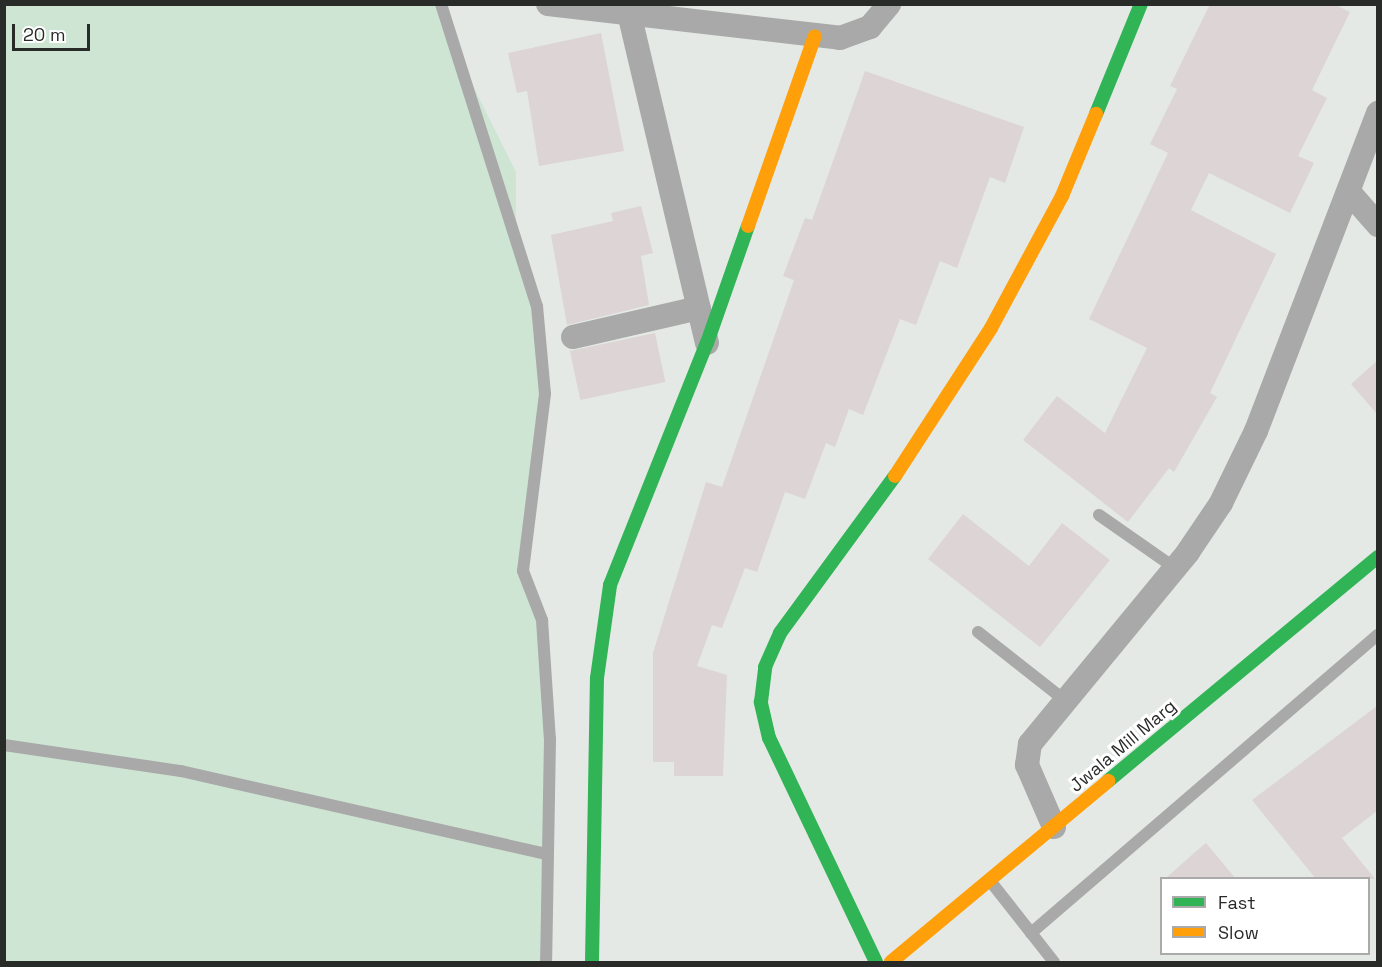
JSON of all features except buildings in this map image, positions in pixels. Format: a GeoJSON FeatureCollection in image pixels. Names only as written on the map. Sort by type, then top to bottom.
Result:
{"type":"FeatureCollection","features":[{"type":"Feature","properties":{"kind":"street"},"geometry":{"type":"LineString","coordinates":[[548,4],[840,38],[870,27],[889,4]]}},
{"type":"Feature","properties":{"kind":"street"},"geometry":{"type":"LineString","coordinates":[[876,963],[769,738],[761,702],[765,667],[780,633],[926,434],[991,328],[1062,195],[1141,4]]}},
{"type":"Feature","properties":{"kind":"street"},"geometry":{"type":"LineString","coordinates":[[629,13],[707,343]]}},
{"type":"Feature","properties":{"kind":"street"},"geometry":{"type":"LineString","coordinates":[[592,963],[600,631],[610,585],[707,343],[815,36]]}},
{"type":"Feature","properties":{"kind":"street"},"geometry":{"type":"LineString","coordinates":[[1054,827],[1027,765],[1030,744],[1063,699],[1175,567],[1221,503],[1256,431],[1349,192],[1377,113]]}},
{"type":"Feature","properties":{"kind":"street"},"geometry":{"type":"LineString","coordinates":[[1349,192],[1377,225]]}},
{"type":"Feature","properties":{"kind":"street"},"geometry":{"type":"LineString","coordinates":[[573,337],[699,308]]}},
{"type":"Feature","properties":{"kind":"street","name":"Jwala Mill Marg"},"geometry":{"type":"LineString","coordinates":[[891,963],[991,882],[1377,557]]}},
{"type":"Feature","properties":{"kind":"lane"},"geometry":{"type":"LineString","coordinates":[[441,4],[537,306],[545,394],[523,572],[542,620],[550,739],[546,854],[546,963]]}},
{"type":"Feature","properties":{"kind":"lane"},"geometry":{"type":"LineString","coordinates":[[1099,515],[1175,567]]}},
{"type":"Feature","properties":{"kind":"lane"},"geometry":{"type":"LineString","coordinates":[[978,632],[1063,699]]}},
{"type":"Feature","properties":{"kind":"lane"},"geometry":{"type":"LineString","coordinates":[[1031,933],[1377,635]]}},
{"type":"Feature","properties":{"kind":"lane"},"geometry":{"type":"LineString","coordinates":[[4,745],[181,771],[546,854]]}},
{"type":"Feature","properties":{"kind":"lane"},"geometry":{"type":"LineString","coordinates":[[991,882],[1054,963]]}},
{"type":"Feature","properties":{"kind":"green space"},"geometry":{"type":"Polygon","coordinates":[[[5,5],[441,5],[448,36],[516,172],[516,240],[537,306],[545,394],[523,571],[542,620],[550,739],[546,962],[5,962],[5,5]]]}},
{"type":"Feature","properties":{"kind":"traffic: fast"},"geometry":{"type":"LineString","coordinates":[[1096,114],[1141,4]]}},
{"type":"Feature","properties":{"kind":"traffic: fast"},"geometry":{"type":"LineString","coordinates":[[592,962],[597,678],[610,585],[707,343],[748,226]]}},
{"type":"Feature","properties":{"kind":"traffic: fast"},"geometry":{"type":"LineString","coordinates":[[876,962],[769,738],[761,702],[765,667],[780,633],[895,476]]}},
{"type":"Feature","properties":{"kind":"traffic: fast"},"geometry":{"type":"LineString","coordinates":[[1108,781],[1378,557]]}},
{"type":"Feature","properties":{"kind":"traffic: slow"},"geometry":{"type":"LineString","coordinates":[[748,226],[815,36]]}},
{"type":"Feature","properties":{"kind":"traffic: slow"},"geometry":{"type":"LineString","coordinates":[[895,476],[991,328],[1062,196],[1096,114]]}},
{"type":"Feature","properties":{"kind":"traffic: slow"},"geometry":{"type":"LineString","coordinates":[[891,962],[1108,781]]}}]}
